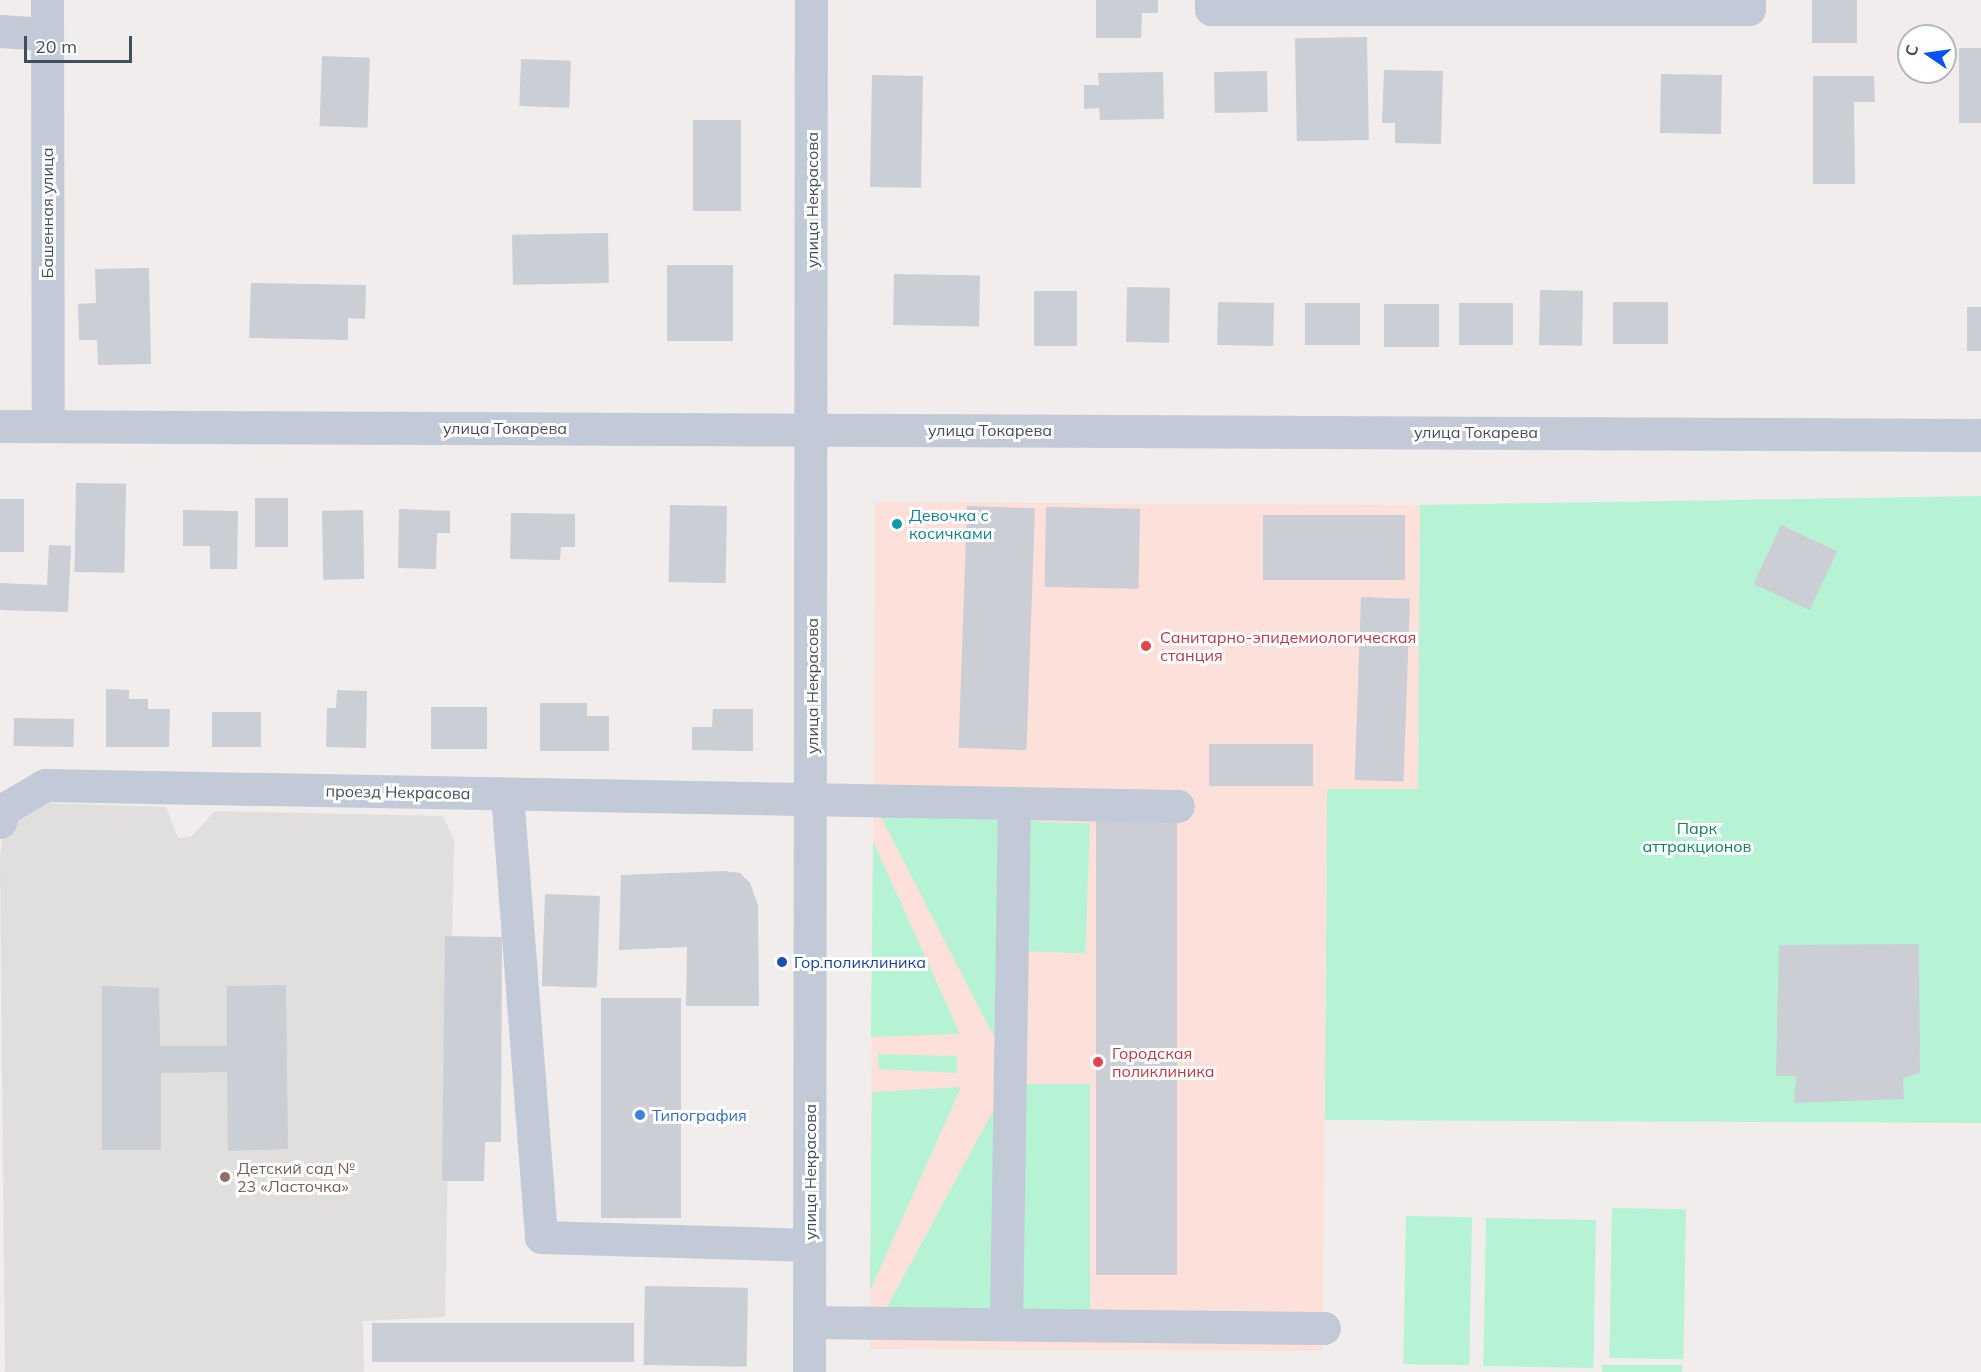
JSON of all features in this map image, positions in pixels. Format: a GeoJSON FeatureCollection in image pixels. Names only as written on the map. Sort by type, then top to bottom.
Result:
{"type":"FeatureCollection","features":[{"type":"Feature","properties":{"kind":"street","name":"Башенная улица"},"geometry":{"type":"LineString","coordinates":[[47,0],[48,426]]}},
{"type":"Feature","properties":{"kind":"street","name":"улица Некрасова"},"geometry":{"type":"LineString","coordinates":[[809,1372],[813,430],[811,0]]}},
{"type":"Feature","properties":{"kind":"street"},"geometry":{"type":"LineString","coordinates":[[1211,0],[1211,9],[1749,9],[1749,0]]}},
{"type":"Feature","properties":{"kind":"street"},"geometry":{"type":"LineString","coordinates":[[0,31],[46,34]]}},
{"type":"Feature","properties":{"kind":"street","name":"улица Токарева"},"geometry":{"type":"LineString","coordinates":[[0,426],[1981,435]]}},
{"type":"Feature","properties":{"kind":"street","name":"проезд Некрасова"},"geometry":{"type":"LineString","coordinates":[[0,822],[4,809],[45,785],[812,802],[1178,806]]}},
{"type":"Feature","properties":{"kind":"street"},"geometry":{"type":"LineString","coordinates":[[507,794],[541,1237],[809,1245]]}},
{"type":"Feature","properties":{"kind":"street"},"geometry":{"type":"LineString","coordinates":[[1006,1324],[1014,805]]}},
{"type":"Feature","properties":{"kind":"street"},"geometry":{"type":"LineString","coordinates":[[809,1322],[1324,1328]]}},
{"type":"Feature","properties":{"kind":"shaded area","name":"Городская поликлиника"},"geometry":{"type":"Polygon","coordinates":[[[875,502],[1420,505],[1418,789],[1327,789],[1323,1351],[870,1349],[875,502]]]}},
{"type":"Feature","properties":{"kind":"shaded area","name":"Детский сад № 23 «Ласточка»"},"geometry":{"type":"Polygon","coordinates":[[[41,803],[166,807],[178,838],[192,836],[215,811],[443,816],[454,840],[445,1317],[363,1321],[364,1372],[5,1372],[0,857],[3,834],[41,803]]]}},
{"type":"Feature","properties":{"kind":"green space","name":"Парк аттракционов"},"geometry":{"type":"Polygon","coordinates":[[[1981,496],[1981,1123],[1325,1120],[1327,789],[1418,789],[1420,505],[1981,496]]]}},
{"type":"Feature","properties":{"kind":"green space"},"geometry":{"type":"Polygon","coordinates":[[[880,815],[1003,818],[994,1037],[880,815]]]}},
{"type":"Feature","properties":{"kind":"green space"},"geometry":{"type":"Polygon","coordinates":[[[1021,821],[1090,823],[1085,953],[1016,951],[1021,821]]]}},
{"type":"Feature","properties":{"kind":"green space"},"geometry":{"type":"Polygon","coordinates":[[[873,841],[960,1034],[871,1037],[873,841]]]}},
{"type":"Feature","properties":{"kind":"green space"},"geometry":{"type":"Polygon","coordinates":[[[878,1054],[957,1056],[957,1073],[879,1069],[878,1054]]]}},
{"type":"Feature","properties":{"kind":"green space"},"geometry":{"type":"Polygon","coordinates":[[[1022,1084],[1090,1084],[1090,1313],[1022,1313],[1022,1084]]]}},
{"type":"Feature","properties":{"kind":"green space"},"geometry":{"type":"Polygon","coordinates":[[[961,1087],[870,1291],[872,1092],[961,1087]]]}},
{"type":"Feature","properties":{"kind":"green space"},"geometry":{"type":"Polygon","coordinates":[[[995,1107],[992,1313],[885,1311],[995,1107]]]}},
{"type":"Feature","properties":{"kind":"green space"},"geometry":{"type":"Polygon","coordinates":[[[1612,1208],[1686,1209],[1683,1359],[1609,1358],[1612,1208]]]}},
{"type":"Feature","properties":{"kind":"green space"},"geometry":{"type":"Polygon","coordinates":[[[1406,1216],[1472,1217],[1469,1365],[1403,1364],[1406,1216]]]}},
{"type":"Feature","properties":{"kind":"green space"},"geometry":{"type":"Polygon","coordinates":[[[1486,1218],[1596,1220],[1593,1368],[1483,1366],[1486,1218]]]}},
{"type":"Feature","properties":{"kind":"green space"},"geometry":{"type":"Polygon","coordinates":[[[1602,1365],[1682,1365],[1682,1372],[1602,1372],[1602,1365]]]}},
{"type":"Feature","properties":{"kind":"building"},"geometry":{"type":"Polygon","coordinates":[[[1096,0],[1158,0],[1158,13],[1142,13],[1141,38],[1096,38],[1096,0]]]}},
{"type":"Feature","properties":{"kind":"building"},"geometry":{"type":"Polygon","coordinates":[[[1812,0],[1857,0],[1857,43],[1812,43],[1812,0]]]}},
{"type":"Feature","properties":{"kind":"building"},"geometry":{"type":"Polygon","coordinates":[[[1367,37],[1369,140],[1297,141],[1295,38],[1367,37]]]}},
{"type":"Feature","properties":{"kind":"building"},"geometry":{"type":"Polygon","coordinates":[[[1959,48],[1981,48],[1981,123],[1959,123],[1959,48]]]}},
{"type":"Feature","properties":{"kind":"building"},"geometry":{"type":"Polygon","coordinates":[[[322,56],[370,58],[368,128],[320,126],[322,56]]]}},
{"type":"Feature","properties":{"kind":"building"},"geometry":{"type":"Polygon","coordinates":[[[521,59],[571,61],[569,108],[519,106],[521,59]]]}},
{"type":"Feature","properties":{"kind":"building"},"geometry":{"type":"Polygon","coordinates":[[[1384,70],[1443,71],[1441,144],[1395,143],[1395,123],[1382,123],[1384,70]]]}},
{"type":"Feature","properties":{"kind":"building"},"geometry":{"type":"Polygon","coordinates":[[[1267,71],[1268,112],[1215,113],[1214,72],[1267,71]]]}},
{"type":"Feature","properties":{"kind":"building"},"geometry":{"type":"Polygon","coordinates":[[[1163,72],[1164,119],[1100,120],[1099,108],[1084,109],[1084,85],[1099,85],[1098,73],[1163,72]]]}},
{"type":"Feature","properties":{"kind":"building"},"geometry":{"type":"Polygon","coordinates":[[[1661,74],[1722,75],[1721,134],[1660,133],[1661,74]]]}},
{"type":"Feature","properties":{"kind":"building"},"geometry":{"type":"Polygon","coordinates":[[[872,75],[923,76],[921,188],[870,187],[872,75]]]}},
{"type":"Feature","properties":{"kind":"building"},"geometry":{"type":"Polygon","coordinates":[[[1813,76],[1874,76],[1875,102],[1854,102],[1855,184],[1813,184],[1813,76]]]}},
{"type":"Feature","properties":{"kind":"building"},"geometry":{"type":"Polygon","coordinates":[[[693,120],[741,120],[741,211],[693,211],[693,120]]]}},
{"type":"Feature","properties":{"kind":"building"},"geometry":{"type":"Polygon","coordinates":[[[608,233],[609,283],[513,285],[512,235],[608,233]]]}},
{"type":"Feature","properties":{"kind":"building"},"geometry":{"type":"Polygon","coordinates":[[[667,265],[733,265],[733,341],[667,341],[667,265]]]}},
{"type":"Feature","properties":{"kind":"building"},"geometry":{"type":"Polygon","coordinates":[[[149,268],[151,364],[98,365],[97,340],[79,340],[78,304],[96,303],[95,269],[149,268]]]}},
{"type":"Feature","properties":{"kind":"building"},"geometry":{"type":"Polygon","coordinates":[[[894,274],[980,276],[979,326],[893,325],[894,274]]]}},
{"type":"Feature","properties":{"kind":"building"},"geometry":{"type":"Polygon","coordinates":[[[251,283],[366,285],[365,319],[348,318],[348,340],[249,338],[251,283]]]}},
{"type":"Feature","properties":{"kind":"building"},"geometry":{"type":"Polygon","coordinates":[[[1127,287],[1170,288],[1169,343],[1126,342],[1127,287]]]}},
{"type":"Feature","properties":{"kind":"building"},"geometry":{"type":"Polygon","coordinates":[[[1540,290],[1583,291],[1582,346],[1539,345],[1540,290]]]}},
{"type":"Feature","properties":{"kind":"building"},"geometry":{"type":"Polygon","coordinates":[[[1034,291],[1077,291],[1077,346],[1034,346],[1034,291]]]}},
{"type":"Feature","properties":{"kind":"building"},"geometry":{"type":"Polygon","coordinates":[[[1218,302],[1274,303],[1273,346],[1217,345],[1218,302]]]}},
{"type":"Feature","properties":{"kind":"building"},"geometry":{"type":"Polygon","coordinates":[[[1613,302],[1668,302],[1668,344],[1613,344],[1613,302]]]}},
{"type":"Feature","properties":{"kind":"building"},"geometry":{"type":"Polygon","coordinates":[[[1305,303],[1360,303],[1360,345],[1305,345],[1305,303]]]}},
{"type":"Feature","properties":{"kind":"building"},"geometry":{"type":"Polygon","coordinates":[[[1459,303],[1513,303],[1513,345],[1459,345],[1459,303]]]}},
{"type":"Feature","properties":{"kind":"building"},"geometry":{"type":"Polygon","coordinates":[[[1384,304],[1439,304],[1439,347],[1384,347],[1384,304]]]}},
{"type":"Feature","properties":{"kind":"building"},"geometry":{"type":"Polygon","coordinates":[[[1967,307],[1981,307],[1981,351],[1967,351],[1967,307]]]}},
{"type":"Feature","properties":{"kind":"building"},"geometry":{"type":"Polygon","coordinates":[[[76,483],[126,484],[124,573],[74,572],[76,483]]]}},
{"type":"Feature","properties":{"kind":"building"},"geometry":{"type":"Polygon","coordinates":[[[255,498],[288,498],[288,547],[255,547],[255,498]]]}},
{"type":"Feature","properties":{"kind":"building"},"geometry":{"type":"Polygon","coordinates":[[[0,499],[24,499],[24,552],[0,552],[0,499]]]}},
{"type":"Feature","properties":{"kind":"building"},"geometry":{"type":"Polygon","coordinates":[[[670,505],[727,506],[726,583],[669,582],[670,505]]]}},
{"type":"Feature","properties":{"kind":"building"},"geometry":{"type":"Polygon","coordinates":[[[967,506],[1035,508],[1027,750],[959,748],[967,506]]]}},
{"type":"Feature","properties":{"kind":"building"},"geometry":{"type":"Polygon","coordinates":[[[1046,507],[1140,509],[1139,589],[1045,587],[1046,507]]]}},
{"type":"Feature","properties":{"kind":"building"},"geometry":{"type":"Polygon","coordinates":[[[399,509],[450,511],[450,533],[437,533],[436,569],[398,568],[399,509]]]}},
{"type":"Feature","properties":{"kind":"building"},"geometry":{"type":"Polygon","coordinates":[[[183,510],[238,511],[237,569],[210,569],[210,546],[183,546],[183,510]]]}},
{"type":"Feature","properties":{"kind":"building"},"geometry":{"type":"Polygon","coordinates":[[[363,510],[364,579],[323,580],[322,511],[363,510]]]}},
{"type":"Feature","properties":{"kind":"building"},"geometry":{"type":"Polygon","coordinates":[[[511,513],[575,514],[575,547],[561,547],[560,560],[510,559],[511,513]]]}},
{"type":"Feature","properties":{"kind":"building"},"geometry":{"type":"Polygon","coordinates":[[[1263,515],[1405,515],[1405,580],[1263,580],[1263,515]]]}},
{"type":"Feature","properties":{"kind":"building"},"geometry":{"type":"Polygon","coordinates":[[[1781,525],[1837,551],[1810,610],[1754,584],[1781,525]]]}},
{"type":"Feature","properties":{"kind":"building"},"geometry":{"type":"Polygon","coordinates":[[[49,545],[71,546],[68,612],[0,610],[0,583],[47,585],[49,545]]]}},
{"type":"Feature","properties":{"kind":"building"},"geometry":{"type":"Polygon","coordinates":[[[1361,597],[1410,599],[1404,782],[1355,780],[1361,597]]]}},
{"type":"Feature","properties":{"kind":"building"},"geometry":{"type":"Polygon","coordinates":[[[106,689],[129,690],[129,699],[148,699],[148,709],[170,709],[169,747],[106,747],[106,689]]]}},
{"type":"Feature","properties":{"kind":"building"},"geometry":{"type":"Polygon","coordinates":[[[337,690],[367,691],[366,748],[326,747],[327,708],[336,708],[337,690]]]}},
{"type":"Feature","properties":{"kind":"building"},"geometry":{"type":"Polygon","coordinates":[[[540,703],[587,703],[587,716],[609,716],[609,751],[540,751],[540,703]]]}},
{"type":"Feature","properties":{"kind":"building"},"geometry":{"type":"Polygon","coordinates":[[[431,707],[487,707],[487,749],[431,749],[431,707]]]}},
{"type":"Feature","properties":{"kind":"building"},"geometry":{"type":"Polygon","coordinates":[[[713,709],[753,709],[753,751],[692,750],[692,727],[712,727],[713,709]]]}},
{"type":"Feature","properties":{"kind":"building"},"geometry":{"type":"Polygon","coordinates":[[[212,712],[261,712],[261,747],[212,747],[212,712]]]}},
{"type":"Feature","properties":{"kind":"building"},"geometry":{"type":"Polygon","coordinates":[[[14,718],[74,719],[74,747],[14,746],[14,718]]]}},
{"type":"Feature","properties":{"kind":"building"},"geometry":{"type":"Polygon","coordinates":[[[1209,744],[1313,744],[1313,786],[1209,786],[1209,744]]]}},
{"type":"Feature","properties":{"kind":"building"},"geometry":{"type":"Polygon","coordinates":[[[1096,818],[1177,818],[1177,1275],[1096,1275],[1096,818]]]}},
{"type":"Feature","properties":{"kind":"building"},"geometry":{"type":"Polygon","coordinates":[[[724,871],[740,873],[750,883],[758,905],[759,1006],[686,1006],[687,947],[619,950],[621,875],[724,871]]]}},
{"type":"Feature","properties":{"kind":"building"},"geometry":{"type":"Polygon","coordinates":[[[545,894],[600,896],[597,988],[542,986],[545,894]]]}},
{"type":"Feature","properties":{"kind":"building"},"geometry":{"type":"Polygon","coordinates":[[[445,936],[502,937],[501,1142],[485,1142],[484,1181],[442,1181],[445,936]]]}},
{"type":"Feature","properties":{"kind":"building"},"geometry":{"type":"Polygon","coordinates":[[[1919,944],[1920,1073],[1903,1078],[1904,1099],[1794,1103],[1796,1076],[1776,1076],[1779,945],[1919,944]]]}},
{"type":"Feature","properties":{"kind":"building"},"geometry":{"type":"Polygon","coordinates":[[[286,985],[288,1149],[228,1151],[227,1072],[161,1073],[161,1150],[102,1150],[102,986],[159,988],[160,1046],[227,1046],[227,986],[286,985]]]}},
{"type":"Feature","properties":{"kind":"building","name":"Типография"},"geometry":{"type":"Polygon","coordinates":[[[601,998],[681,998],[681,1218],[601,1218],[601,998]]]}},
{"type":"Feature","properties":{"kind":"building"},"geometry":{"type":"Polygon","coordinates":[[[645,1286],[748,1288],[747,1367],[644,1365],[645,1286]]]}},
{"type":"Feature","properties":{"kind":"building"},"geometry":{"type":"Polygon","coordinates":[[[372,1323],[634,1323],[634,1362],[372,1362],[372,1323]]]}},
{"type":"Feature","properties":{"kind":"place","name":"Девочка с косичками"},"geometry":{"type":"Point","coordinates":[897,524]}},
{"type":"Feature","properties":{"kind":"place","name":"Санитарно-эпидемиологическая станция"},"geometry":{"type":"Point","coordinates":[1146,646]}},
{"type":"Feature","properties":{"kind":"place","name":"Гор.поликлиника"},"geometry":{"type":"Point","coordinates":[782,962]}},
{"type":"Feature","properties":{"kind":"place","name":"Городская поликлиника"},"geometry":{"type":"Point","coordinates":[1098,1062]}},
{"type":"Feature","properties":{"kind":"place","name":"Типография"},"geometry":{"type":"Point","coordinates":[640,1115]}},
{"type":"Feature","properties":{"kind":"place","name":"Детский сад № 23 «Ласточка»"},"geometry":{"type":"Point","coordinates":[225,1177]}}]}
